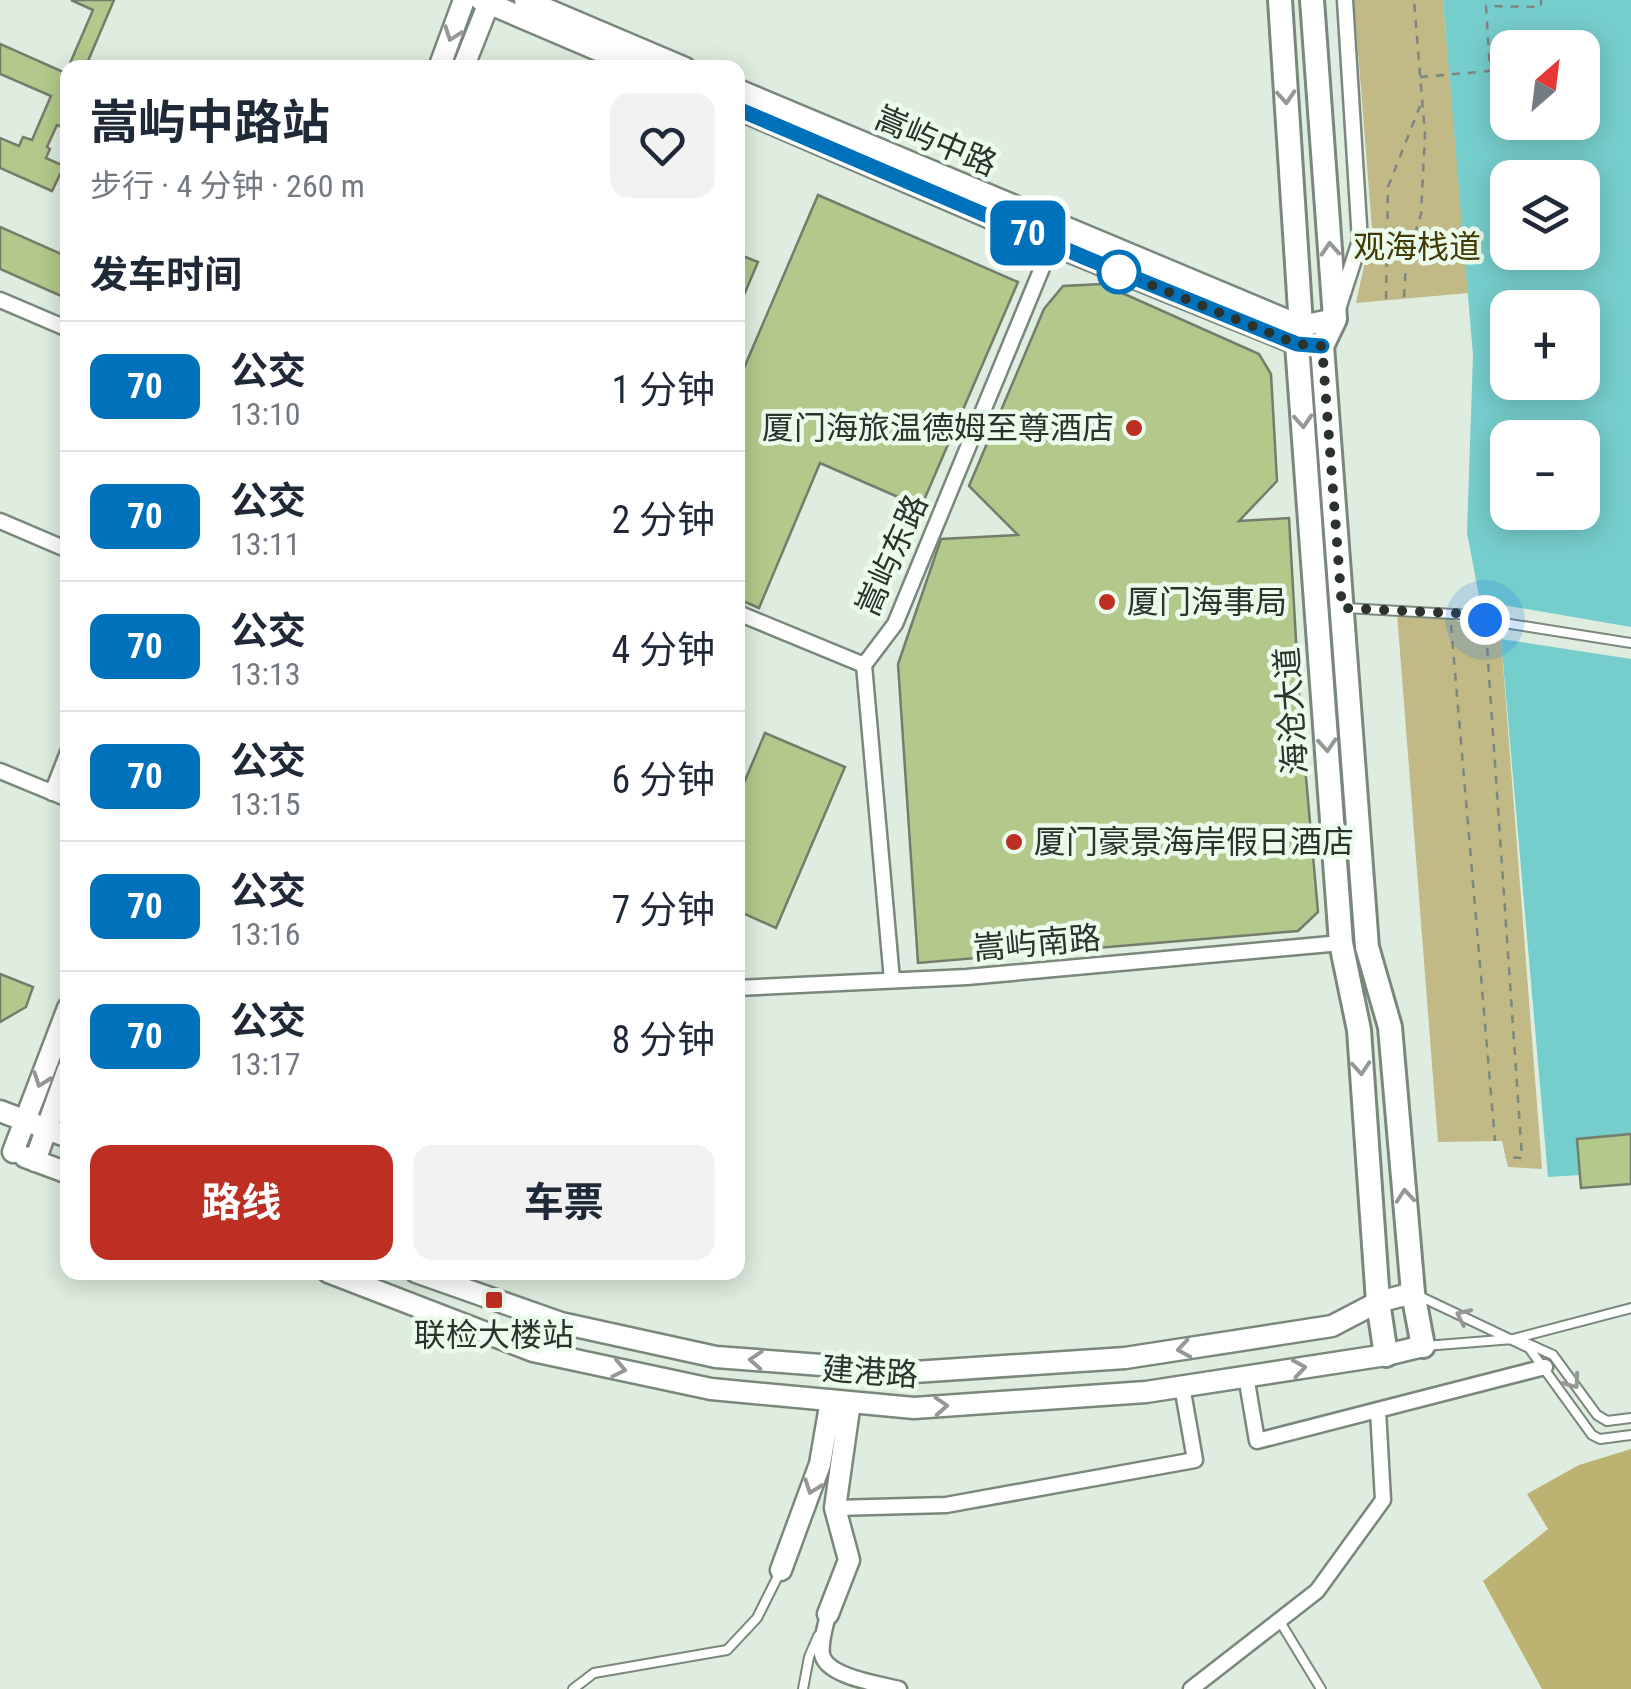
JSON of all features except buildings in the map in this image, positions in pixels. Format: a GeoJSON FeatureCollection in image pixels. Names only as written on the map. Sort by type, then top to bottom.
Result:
{"type":"FeatureCollection","features":[{"type":"Feature","properties":{"kind":"main road"},"geometry":{"type":"LineString","coordinates":[[442,60],[464,0]]}},
{"type":"Feature","properties":{"kind":"main road"},"geometry":{"type":"LineString","coordinates":[[525,0],[666,60]]}},
{"type":"Feature","properties":{"kind":"main road","name":"海沧大道"},"geometry":{"type":"LineString","coordinates":[[1280,0],[1341,944],[1359,1030],[1378,1302],[1386,1355]]}},
{"type":"Feature","properties":{"kind":"main road"},"geometry":{"type":"LineString","coordinates":[[1312,0],[1335,319],[1322,346]]}},
{"type":"Feature","properties":{"kind":"main road"},"geometry":{"type":"LineString","coordinates":[[466,60],[486,1],[622,60]]}},
{"type":"Feature","properties":{"kind":"main road","name":"嵩屿中路"},"geometry":{"type":"LineString","coordinates":[[745,93],[1054,235]]}},
{"type":"Feature","properties":{"kind":"main road","name":"嵩屿中路"},"geometry":{"type":"LineString","coordinates":[[745,112],[1322,346]]}},
{"type":"Feature","properties":{"kind":"main road"},"geometry":{"type":"LineString","coordinates":[[1299,335],[1335,319]]}},
{"type":"Feature","properties":{"kind":"main road","name":"海沧大道"},"geometry":{"type":"LineString","coordinates":[[1322,346],[1367,948],[1390,1027],[1413,1293],[1423,1346]]}},
{"type":"Feature","properties":{"kind":"main road"},"geometry":{"type":"LineString","coordinates":[[35,1161],[36,1124],[60,1037]]}},
{"type":"Feature","properties":{"kind":"main road"},"geometry":{"type":"LineString","coordinates":[[60,1084],[36,1124],[6,1150],[60,1170]]}},
{"type":"Feature","properties":{"kind":"main road"},"geometry":{"type":"LineString","coordinates":[[0,1111],[60,1134]]}},
{"type":"Feature","properties":{"kind":"main road","name":"建港路"},"geometry":{"type":"LineString","coordinates":[[349,1280],[533,1350],[711,1390],[914,1408],[1146,1392],[1423,1346]]}},
{"type":"Feature","properties":{"kind":"main road","name":"建港路"},"geometry":{"type":"LineString","coordinates":[[439,1280],[561,1323],[716,1357],[914,1372],[1125,1358],[1332,1326],[1378,1302],[1413,1293]]}},
{"type":"Feature","properties":{"kind":"main road"},"geometry":{"type":"LineString","coordinates":[[828,1614],[848,1560],[835,1508],[840,1401]]}},
{"type":"Feature","properties":{"kind":"main road"},"geometry":{"type":"LineString","coordinates":[[781,1570],[840,1401]]}},
{"type":"Feature","properties":{"kind":"street"},"geometry":{"type":"LineString","coordinates":[[1335,319],[1360,242],[1344,0]]}},
{"type":"Feature","properties":{"kind":"street","name":"嵩屿东路"},"geometry":{"type":"LineString","coordinates":[[892,980],[864,665],[896,624],[1054,235]]}},
{"type":"Feature","properties":{"kind":"street"},"geometry":{"type":"LineString","coordinates":[[0,300],[60,326]]}},
{"type":"Feature","properties":{"kind":"street"},"geometry":{"type":"LineString","coordinates":[[0,521],[60,547]]}},
{"type":"Feature","properties":{"kind":"street"},"geometry":{"type":"LineString","coordinates":[[745,616],[864,665]]}},
{"type":"Feature","properties":{"kind":"street"},"geometry":{"type":"LineString","coordinates":[[0,771],[60,796]]}},
{"type":"Feature","properties":{"kind":"street"},"geometry":{"type":"LineString","coordinates":[[52,793],[60,772]]}},
{"type":"Feature","properties":{"kind":"street","name":"嵩屿南路"},"geometry":{"type":"LineString","coordinates":[[745,988],[967,976],[1341,944]]}},
{"type":"Feature","properties":{"kind":"street"},"geometry":{"type":"LineString","coordinates":[[1246,1376],[1257,1441],[1544,1367]]}},
{"type":"Feature","properties":{"kind":"street"},"geometry":{"type":"LineString","coordinates":[[835,1508],[946,1504],[1196,1460],[1182,1386]]}},
{"type":"Feature","properties":{"kind":"street"},"geometry":{"type":"LineString","coordinates":[[1191,1689],[1317,1591],[1383,1500],[1378,1410]]}},
{"type":"Feature","properties":{"kind":"street"},"geometry":{"type":"LineString","coordinates":[[828,1614],[822,1652],[828,1666],[899,1689]]}},
{"type":"Feature","properties":{"kind":"lane"},"geometry":{"type":"LineString","coordinates":[[1342,608],[1471,614],[1485,620],[1631,643]]}},
{"type":"Feature","properties":{"kind":"lane"},"geometry":{"type":"LineString","coordinates":[[1413,1293],[1529,1348],[1592,1435],[1600,1439],[1631,1435]]}},
{"type":"Feature","properties":{"kind":"lane"},"geometry":{"type":"LineString","coordinates":[[1423,1346],[1513,1339],[1631,1308]]}},
{"type":"Feature","properties":{"kind":"lane"},"geometry":{"type":"LineString","coordinates":[[1513,1339],[1553,1354],[1597,1415],[1607,1421],[1631,1418]]}},
{"type":"Feature","properties":{"kind":"lane"},"geometry":{"type":"LineString","coordinates":[[573,1689],[594,1674],[728,1650],[757,1618],[781,1570]]}},
{"type":"Feature","properties":{"kind":"lane"},"geometry":{"type":"LineString","coordinates":[[803,1689],[810,1656],[828,1614]]}},
{"type":"Feature","properties":{"kind":"lane"},"geometry":{"type":"LineString","coordinates":[[1279,1620],[1322,1689]]}},
{"type":"Feature","properties":{"kind":"path"},"geometry":{"type":"LineString","coordinates":[[1404,297],[1406,262],[1421,214],[1425,135],[1414,0]]}},
{"type":"Feature","properties":{"kind":"path"},"geometry":{"type":"LineString","coordinates":[[1419,77],[1490,71],[1486,6],[1541,7],[1540,0]]}},
{"type":"Feature","properties":{"kind":"path"},"geometry":{"type":"LineString","coordinates":[[1386,299],[1388,187],[1421,103]]}},
{"type":"Feature","properties":{"kind":"path"},"geometry":{"type":"LineString","coordinates":[[1450,614],[1495,1141]]}},
{"type":"Feature","properties":{"kind":"path"},"geometry":{"type":"LineString","coordinates":[[1485,620],[1522,1158],[1506,1157]]}},
{"type":"Feature","properties":{"kind":"green space","name":"观海栈道"},"geometry":{"type":"Polygon","coordinates":[[[1354,0],[1443,0],[1469,293],[1356,303],[1372,229],[1354,0]]]}},
{"type":"Feature","properties":{"kind":"green space"},"geometry":{"type":"Polygon","coordinates":[[[1397,613],[1445,616],[1501,639],[1542,1169],[1508,1167],[1502,1141],[1438,1142],[1397,613]]]}},
{"type":"Feature","properties":{"kind":"shaded area"},"geometry":{"type":"Polygon","coordinates":[[[1631,1449],[1631,1689],[1542,1689],[1483,1581],[1548,1529],[1527,1494],[1579,1465],[1631,1449]]]}},
{"type":"Feature","properties":{"kind":"water"},"geometry":{"type":"Polygon","coordinates":[[[1443,0],[1631,0],[1631,627],[1480,601],[1467,533],[1473,355],[1443,0]]]}},
{"type":"Feature","properties":{"kind":"water"},"geometry":{"type":"Polygon","coordinates":[[[1501,639],[1631,659],[1631,1172],[1548,1177],[1501,639]]]}},
{"type":"Feature","properties":{"kind":"bus line","name":"70"},"geometry":{"type":"LineString","coordinates":[[745,112],[1119,272],[1297,344],[1322,346]]}},
{"type":"Feature","properties":{"kind":"place","name":"厦门海旅温德姆至尊酒店"},"geometry":{"type":"Point","coordinates":[1134,428]}},
{"type":"Feature","properties":{"kind":"place","name":"厦门海事局"},"geometry":{"type":"Point","coordinates":[1107,602]}},
{"type":"Feature","properties":{"kind":"place","name":"厦门豪景海岸假日酒店"},"geometry":{"type":"Point","coordinates":[1014,842]}},
{"type":"Feature","properties":{"kind":"place","name":"联检大楼站"},"geometry":{"type":"Point","coordinates":[494,1300]}},
{"type":"Feature","properties":{"kind":"route"},"geometry":{"type":"LineString","coordinates":[[1119,272],[1297,344],[1322,346],[1342,608],[1471,614],[1485,620]]}}]}
